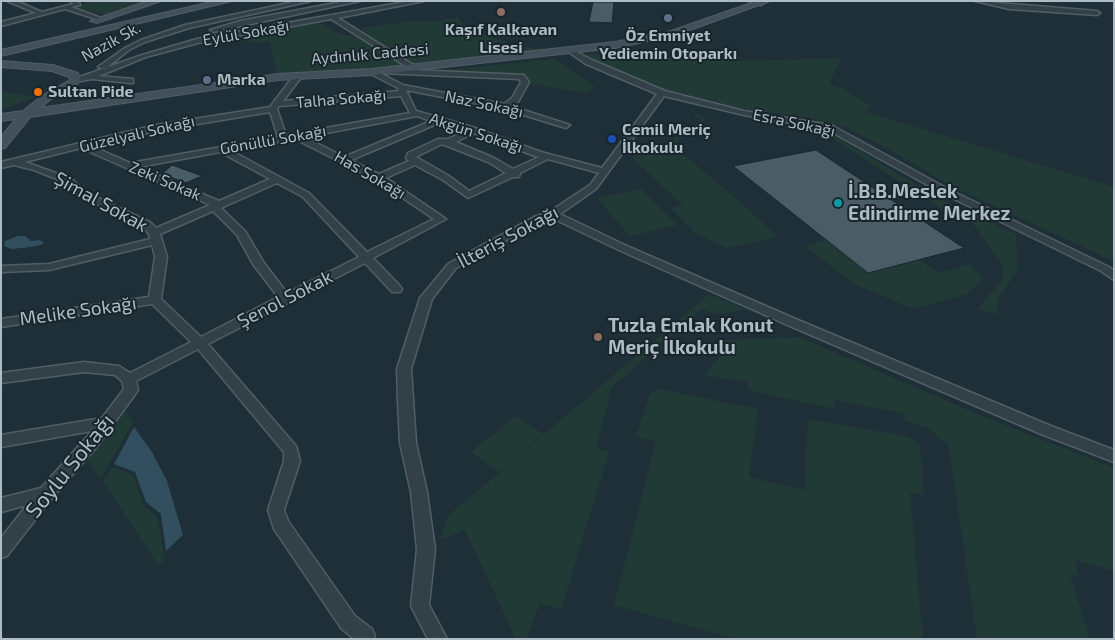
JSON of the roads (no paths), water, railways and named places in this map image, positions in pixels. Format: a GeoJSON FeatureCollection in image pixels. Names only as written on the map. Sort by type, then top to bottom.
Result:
{"type":"FeatureCollection","features":[{"type":"Feature","properties":{"kind":"street"},"geometry":{"type":"LineString","coordinates":[[1,24],[78,4],[73,1]]}},
{"type":"Feature","properties":{"kind":"street","name":"Nazik Sk."},"geometry":{"type":"LineString","coordinates":[[1,145],[27,113],[47,97],[72,84],[75,80],[97,70],[127,49],[143,41],[187,26],[282,3],[308,1]]}},
{"type":"Feature","properties":{"kind":"street"},"geometry":{"type":"LineString","coordinates":[[205,39],[203,33],[240,23],[357,1]]}},
{"type":"Feature","properties":{"kind":"street","name":"Eylül Sokağı"},"geometry":{"type":"LineString","coordinates":[[75,80],[93,76],[172,47],[205,39],[334,18],[421,1]]}},
{"type":"Feature","properties":{"kind":"street"},"geometry":{"type":"LineString","coordinates":[[751,1],[764,2]]}},
{"type":"Feature","properties":{"kind":"street"},"geometry":{"type":"LineString","coordinates":[[978,1],[1009,6],[1097,13]]}},
{"type":"Feature","properties":{"kind":"street"},"geometry":{"type":"LineString","coordinates":[[1,52],[38,37],[157,2]]}},
{"type":"Feature","properties":{"kind":"street"},"geometry":{"type":"LineString","coordinates":[[1,52],[222,2]]}},
{"type":"Feature","properties":{"kind":"street","name":"Aydınlık Caddesi"},"geometry":{"type":"LineString","coordinates":[[1,118],[111,100],[298,76],[412,68],[615,45],[673,32],[764,2]]}},
{"type":"Feature","properties":{"kind":"street"},"geometry":{"type":"LineString","coordinates":[[282,3],[316,21]]}},
{"type":"Feature","properties":{"kind":"street"},"geometry":{"type":"LineString","coordinates":[[11,4],[43,14]]}},
{"type":"Feature","properties":{"kind":"street"},"geometry":{"type":"LineString","coordinates":[[67,8],[101,19]]}},
{"type":"Feature","properties":{"kind":"street"},"geometry":{"type":"LineString","coordinates":[[334,18],[412,68]]}},
{"type":"Feature","properties":{"kind":"street","name":"Esra Sokağı"},"geometry":{"type":"LineString","coordinates":[[569,50],[589,62],[662,93],[744,113],[828,128],[945,191],[1105,269],[1114,278]]}},
{"type":"Feature","properties":{"kind":"street"},"geometry":{"type":"LineString","coordinates":[[1,64],[52,68],[74,75],[75,80],[102,78],[130,80]]}},
{"type":"Feature","properties":{"kind":"street"},"geometry":{"type":"LineString","coordinates":[[378,71],[521,77],[525,82],[522,89],[515,100],[505,107]]}},
{"type":"Feature","properties":{"kind":"street","name":"Akgün Sokağı"},"geometry":{"type":"LineString","coordinates":[[378,71],[403,90],[413,112],[417,114],[472,130],[538,154],[604,171]]}},
{"type":"Feature","properties":{"kind":"street"},"geometry":{"type":"LineString","coordinates":[[283,138],[275,106],[298,76]]}},
{"type":"Feature","properties":{"kind":"street","name":"Talha Sokağı"},"geometry":{"type":"LineString","coordinates":[[275,106],[403,90]]}},
{"type":"Feature","properties":{"kind":"street","name":"Naz Sokağı"},"geometry":{"type":"LineString","coordinates":[[403,90],[505,107],[566,125]]}},
{"type":"Feature","properties":{"kind":"street","name":"İlteriş Sokağı"},"geometry":{"type":"LineString","coordinates":[[438,639],[420,606],[426,549],[418,492],[408,443],[404,369],[426,298],[452,266],[538,219],[553,214],[593,187],[662,93]]}},
{"type":"Feature","properties":{"kind":"street","name":"Güzelyalı Sokağı"},"geometry":{"type":"LineString","coordinates":[[5,164],[181,123],[275,106]]}},
{"type":"Feature","properties":{"kind":"street","name":"Gönüllü Sokağı"},"geometry":{"type":"LineString","coordinates":[[130,166],[417,114]]}},
{"type":"Feature","properties":{"kind":"street"},"geometry":{"type":"LineString","coordinates":[[346,160],[437,121]]}},
{"type":"Feature","properties":{"kind":"street"},"geometry":{"type":"LineString","coordinates":[[449,142],[472,130]]}},
{"type":"Feature","properties":{"kind":"street","name":"Has Sokağı"},"geometry":{"type":"LineString","coordinates":[[297,136],[379,178],[441,219]]}},
{"type":"Feature","properties":{"kind":"street"},"geometry":{"type":"LineString","coordinates":[[515,174],[491,160],[449,142],[441,141],[411,155],[411,158],[415,161],[446,178],[468,195],[515,174],[548,156]]}},
{"type":"Feature","properties":{"kind":"street","name":"Zeki Sokak"},"geometry":{"type":"LineString","coordinates":[[83,146],[217,206]]}},
{"type":"Feature","properties":{"kind":"street"},"geometry":{"type":"LineString","coordinates":[[220,149],[306,195],[396,289]]}},
{"type":"Feature","properties":{"kind":"street"},"geometry":{"type":"LineString","coordinates":[[379,178],[415,161]]}},
{"type":"Feature","properties":{"kind":"street","name":"Şimal Sokak"},"geometry":{"type":"LineString","coordinates":[[5,164],[21,163],[67,180],[83,194],[146,224],[156,237],[161,256],[155,300]]}},
{"type":"Feature","properties":{"kind":"street"},"geometry":{"type":"LineString","coordinates":[[1,268],[50,267],[156,237],[217,206],[276,180]]}},
{"type":"Feature","properties":{"kind":"street"},"geometry":{"type":"LineString","coordinates":[[217,206],[241,233],[259,264],[286,298]]}},
{"type":"Feature","properties":{"kind":"street"},"geometry":{"type":"LineString","coordinates":[[553,214],[794,323],[1039,427],[1114,456]]}},
{"type":"Feature","properties":{"kind":"street","name":"Şenol Sokak"},"geometry":{"type":"LineString","coordinates":[[129,379],[441,219]]}},
{"type":"Feature","properties":{"kind":"street"},"geometry":{"type":"LineString","coordinates":[[155,300],[199,342],[291,450],[292,461],[276,510],[280,524],[348,622],[365,636]]}},
{"type":"Feature","properties":{"kind":"street","name":"Melike Sokağı"},"geometry":{"type":"LineString","coordinates":[[1,323],[155,300]]}},
{"type":"Feature","properties":{"kind":"street"},"geometry":{"type":"LineString","coordinates":[[1,378],[84,367],[119,371],[129,379]]}},
{"type":"Feature","properties":{"kind":"street","name":"Soylu Sokağı"},"geometry":{"type":"LineString","coordinates":[[1,551],[46,493],[90,445],[131,390],[129,379]]}},
{"type":"Feature","properties":{"kind":"street"},"geometry":{"type":"LineString","coordinates":[[1,441],[106,423]]}},
{"type":"Feature","properties":{"kind":"street"},"geometry":{"type":"LineString","coordinates":[[1,505],[46,493]]}},
{"type":"Feature","properties":{"kind":"water"},"geometry":{"type":"Polygon","coordinates":[[[18,236],[25,236],[31,241],[39,240],[44,242],[41,245],[12,249],[4,246],[5,241],[18,236]]]}},
{"type":"Feature","properties":{"kind":"water"},"geometry":{"type":"Polygon","coordinates":[[[134,427],[152,452],[167,481],[183,535],[166,551],[161,514],[146,502],[135,472],[114,464],[134,427]]]}},
{"type":"Feature","properties":{"kind":"place","name":"Kaşıf Kalkavan Lisesi"},"geometry":{"type":"Point","coordinates":[501,12]}},
{"type":"Feature","properties":{"kind":"place","name":"Öz Emniyet Yediemin Otoparkı"},"geometry":{"type":"Point","coordinates":[668,18]}},
{"type":"Feature","properties":{"kind":"place","name":"Marka"},"geometry":{"type":"Point","coordinates":[207,80]}},
{"type":"Feature","properties":{"kind":"place","name":"Sultan Pide"},"geometry":{"type":"Point","coordinates":[38,92]}},
{"type":"Feature","properties":{"kind":"place","name":"Cemil Meriç İlkokulu"},"geometry":{"type":"Point","coordinates":[612,139]}},
{"type":"Feature","properties":{"kind":"place","name":"İ.B.B.Meslek Edindirme Merkez"},"geometry":{"type":"Point","coordinates":[838,203]}},
{"type":"Feature","properties":{"kind":"place","name":"Tuzla Emlak Konut Meriç İlkokulu"},"geometry":{"type":"Point","coordinates":[598,337]}}]}
